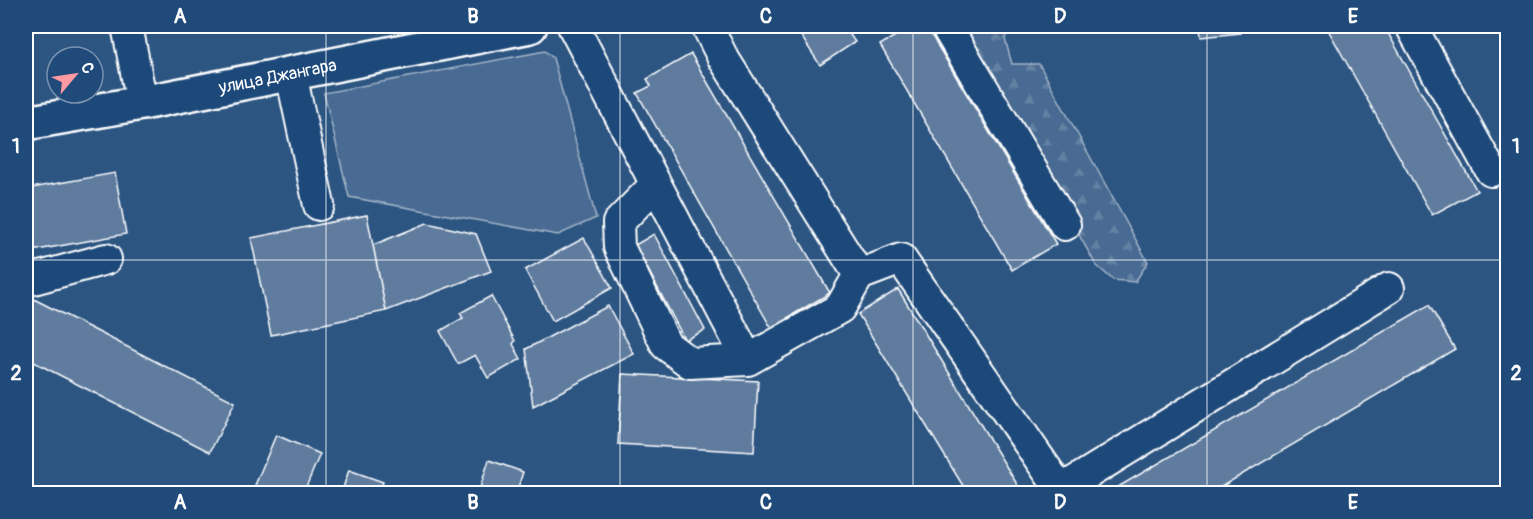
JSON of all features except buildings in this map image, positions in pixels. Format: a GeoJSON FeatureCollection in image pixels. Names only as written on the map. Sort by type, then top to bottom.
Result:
{"type":"FeatureCollection","features":[{"type":"Feature","properties":{"kind":"main road","name":"улица Джангара"},"geometry":{"type":"LineString","coordinates":[[26,123],[291,74],[451,34],[530,26]]}},
{"type":"Feature","properties":{"kind":"lane"},"geometry":{"type":"LineString","coordinates":[[127,26],[142,103]]}},
{"type":"Feature","properties":{"kind":"lane"},"geometry":{"type":"LineString","coordinates":[[573,26],[748,360]]}},
{"type":"Feature","properties":{"kind":"lane"},"geometry":{"type":"LineString","coordinates":[[707,26],[722,56],[859,275]]}},
{"type":"Feature","properties":{"kind":"lane"},"geometry":{"type":"LineString","coordinates":[[946,26],[1065,225]]}},
{"type":"Feature","properties":{"kind":"lane"},"geometry":{"type":"LineString","coordinates":[[1411,26],[1491,171]]}},
{"type":"Feature","properties":{"kind":"lane"},"geometry":{"type":"LineString","coordinates":[[291,74],[319,205]]}},
{"type":"Feature","properties":{"kind":"lane"},"geometry":{"type":"LineString","coordinates":[[656,184],[618,223],[619,247],[666,345],[690,363],[748,360],[840,308],[859,275],[901,259],[1061,490],[1389,288]]}},
{"type":"Feature","properties":{"kind":"lane"},"geometry":{"type":"LineString","coordinates":[[26,281],[106,259]]}},
{"type":"Feature","properties":{"kind":"green space"},"geometry":{"type":"Polygon","coordinates":[[[961,26],[1009,26],[1005,39],[1012,64],[1039,64],[1148,262],[1135,282],[1113,280],[1096,265],[961,26]]]}},
{"type":"Feature","properties":{"kind":"green space"},"geometry":{"type":"Polygon","coordinates":[[[545,51],[553,58],[596,218],[558,235],[349,197],[324,93],[545,51]]]}}]}
